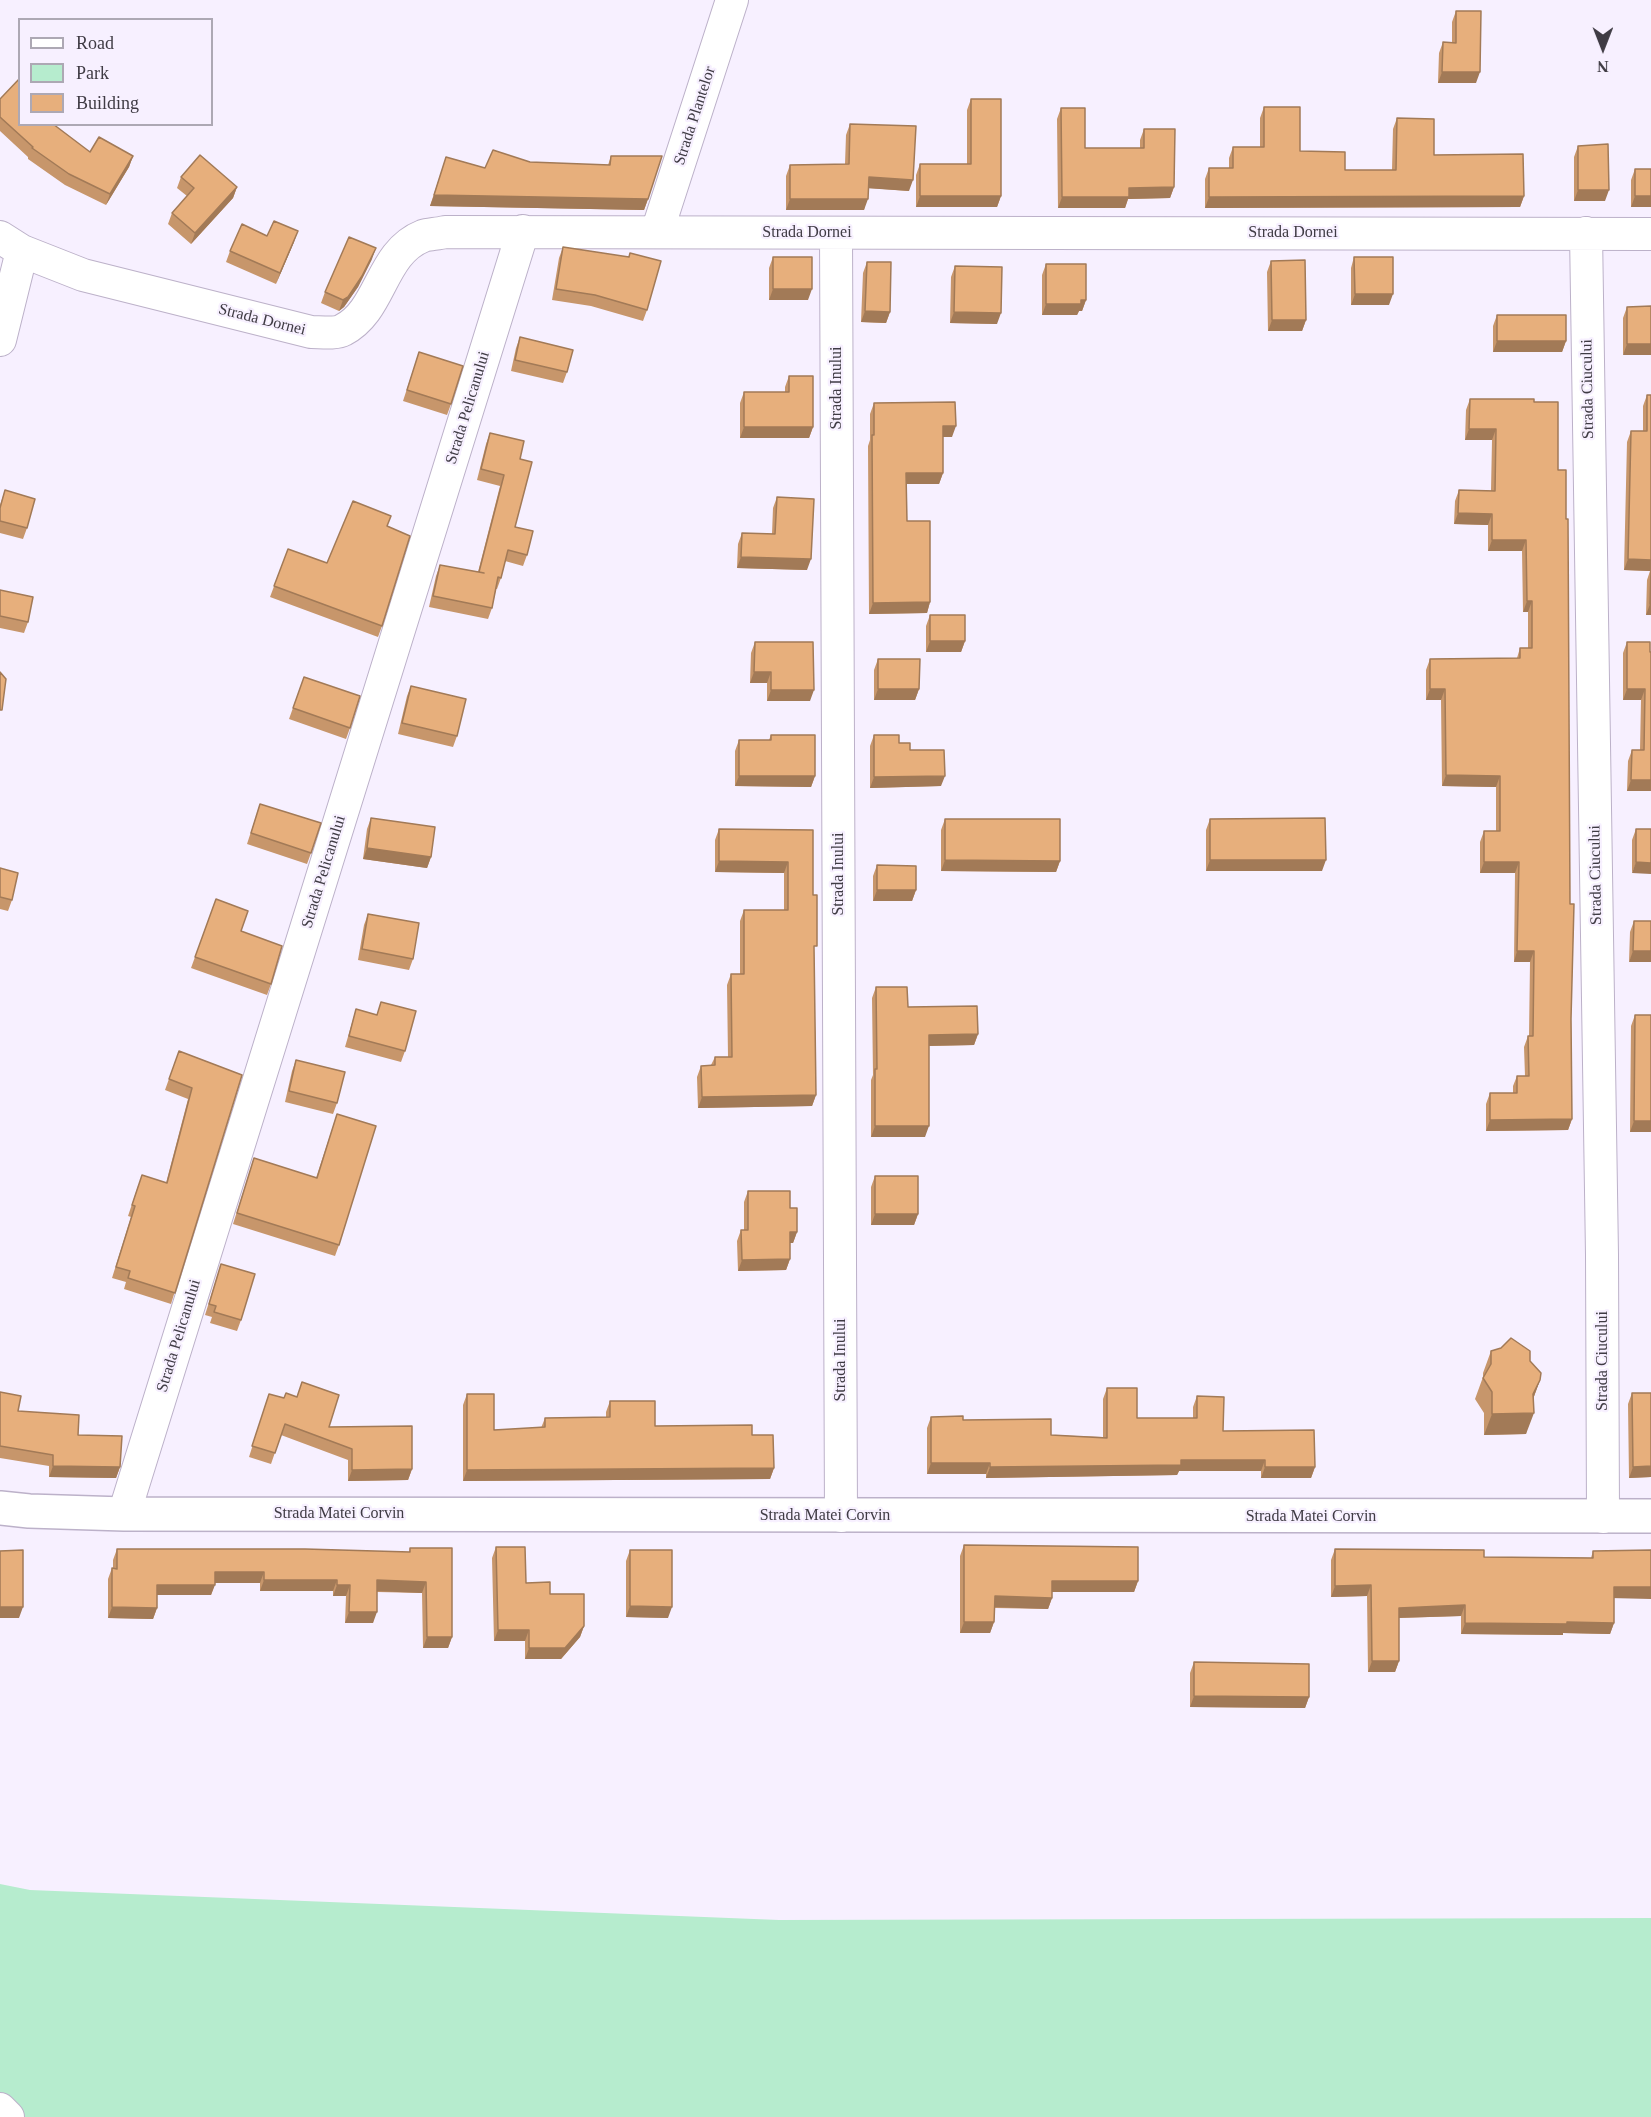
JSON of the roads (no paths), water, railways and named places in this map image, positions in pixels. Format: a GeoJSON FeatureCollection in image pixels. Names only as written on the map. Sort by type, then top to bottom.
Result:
{"type":"FeatureCollection","features":[{"type":"Feature","properties":{"kind":"main road","name":"Strada Matei Corvin"},"geometry":{"type":"LineString","coordinates":[[0,1508],[124,1514],[1651,1516]]}},
{"type":"Feature","properties":{"kind":"street","name":"Strada Plantelor"},"geometry":{"type":"LineString","coordinates":[[657,232],[732,0]]}},
{"type":"Feature","properties":{"kind":"street","name":"Strada Pelicanului"},"geometry":{"type":"LineString","coordinates":[[124,1514],[524,231]]}},
{"type":"Feature","properties":{"kind":"street","name":"Strada Dornei"},"geometry":{"type":"LineString","coordinates":[[11,244],[83,275],[311,332],[332,332],[342,331],[365,312],[392,263],[404,247],[423,236],[445,232],[1651,234]]}},
{"type":"Feature","properties":{"kind":"street","name":"Strada Inului"},"geometry":{"type":"LineString","coordinates":[[836,233],[841,1516]]}},
{"type":"Feature","properties":{"kind":"street","name":"Strada Ciucului"},"geometry":{"type":"LineString","coordinates":[[1586,233],[1602,1255],[1603,1517]]}},
{"type":"Feature","properties":{"kind":"street"},"geometry":{"type":"LineString","coordinates":[[0,340],[11,244]]}},
{"type":"Feature","properties":{"kind":"street"},"geometry":{"type":"LineString","coordinates":[[0,2109],[8,2117]]}}]}
